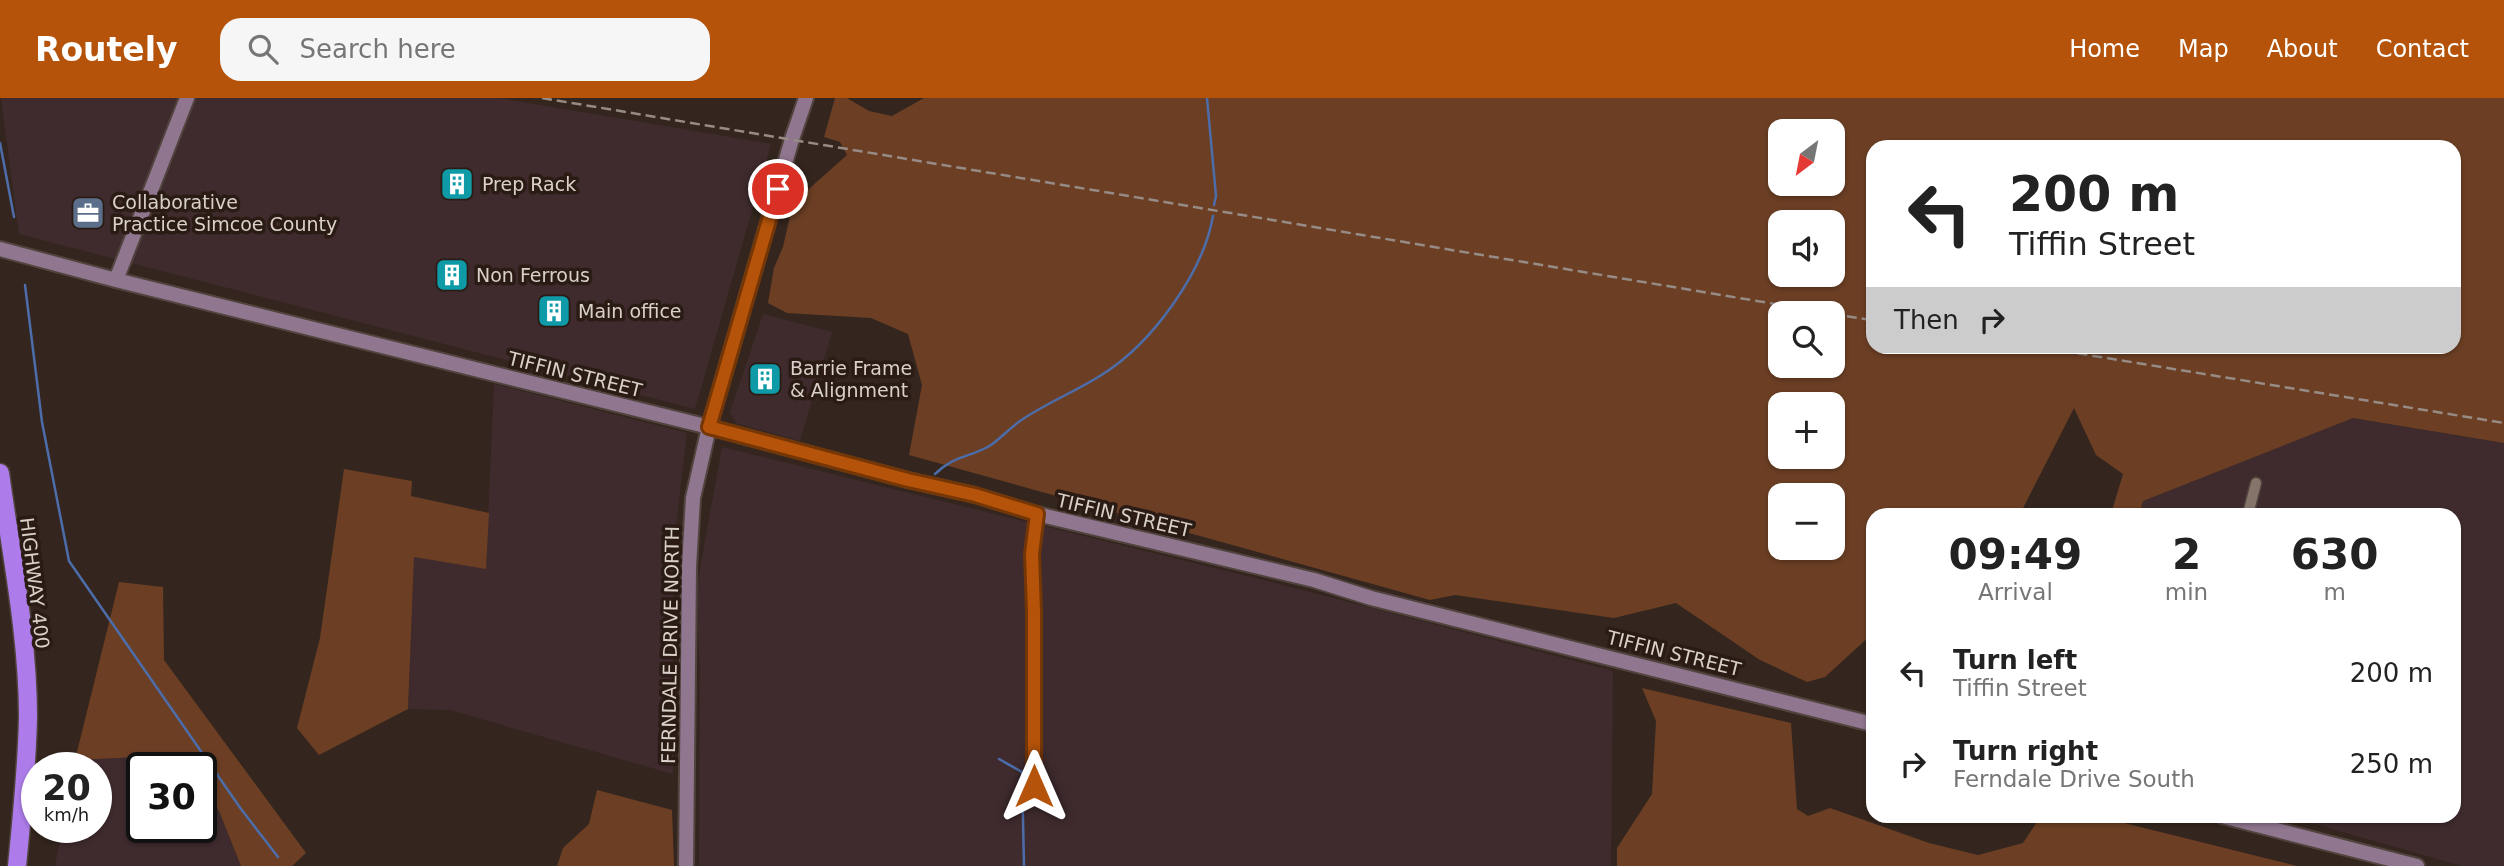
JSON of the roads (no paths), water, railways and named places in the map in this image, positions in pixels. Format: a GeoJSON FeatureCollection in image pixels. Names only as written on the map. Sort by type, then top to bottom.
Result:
{"type":"FeatureCollection","features":[{"type":"Feature","properties":{"kind":"highway","name":"HIGHWAY 400"},"geometry":{"type":"LineString","coordinates":[[0,473],[21,623],[28,715],[25,793],[17,866]]}},
{"type":"Feature","properties":{"kind":"street"},"geometry":{"type":"LineString","coordinates":[[116,280],[187,98]]}},
{"type":"Feature","properties":{"kind":"street","name":"FERNDALE DRIVE NORTH"},"geometry":{"type":"LineString","coordinates":[[687,866],[689,567],[693,498],[709,427],[806,98]]}},
{"type":"Feature","properties":{"kind":"street","name":"TIFFIN STREET"},"geometry":{"type":"LineString","coordinates":[[0,249],[709,427],[975,495],[1037,514],[1314,580],[1371,598],[1866,722]]}},
{"type":"Feature","properties":{"kind":"street"},"geometry":{"type":"LineString","coordinates":[[2250,508],[2256,483]]}},
{"type":"Feature","properties":{"kind":"street"},"geometry":{"type":"LineString","coordinates":[[1034,786],[1032,554],[1037,514]]}},
{"type":"Feature","properties":{"kind":"street"},"geometry":{"type":"LineString","coordinates":[[2249,823],[2417,866]]}},
{"type":"Feature","properties":{"kind":"waterway"},"geometry":{"type":"LineString","coordinates":[[1207,98],[1216,196],[1214,205]]}},
{"type":"Feature","properties":{"kind":"waterway"},"geometry":{"type":"LineString","coordinates":[[0,143],[14,217]]}},
{"type":"Feature","properties":{"kind":"waterway"},"geometry":{"type":"LineString","coordinates":[[935,474],[956,459],[991,445],[1016,424],[1121,361],[1157,325],[1187,283],[1207,238],[1213,216]]}},
{"type":"Feature","properties":{"kind":"waterway"},"geometry":{"type":"LineString","coordinates":[[25,285],[42,422],[69,561],[241,809],[278,857]]}},
{"type":"Feature","properties":{"kind":"waterway"},"geometry":{"type":"LineString","coordinates":[[999,759],[1022,772],[1024,866]]}},
{"type":"Feature","properties":{"kind":"railway"},"geometry":{"type":"LineString","coordinates":[[542,98],[1768,303]]}},
{"type":"Feature","properties":{"kind":"railway"},"geometry":{"type":"LineString","coordinates":[[1845,316],[1866,319]]}},
{"type":"Feature","properties":{"kind":"railway"},"geometry":{"type":"LineString","coordinates":[[2082,354],[2504,423]]}},
{"type":"Feature","properties":{"kind":"place","name":"Prep Rack"},"geometry":{"type":"Point","coordinates":[457,184]}},
{"type":"Feature","properties":{"kind":"place","name":"Collaborative Practice Simcoe County"},"geometry":{"type":"Point","coordinates":[88,213]}},
{"type":"Feature","properties":{"kind":"place","name":"Non Ferrous"},"geometry":{"type":"Point","coordinates":[452,275]}},
{"type":"Feature","properties":{"kind":"place","name":"Main office"},"geometry":{"type":"Point","coordinates":[554,311]}},
{"type":"Feature","properties":{"kind":"place","name":"Barrie Frame & Alignment"},"geometry":{"type":"Point","coordinates":[765,379]}}]}
